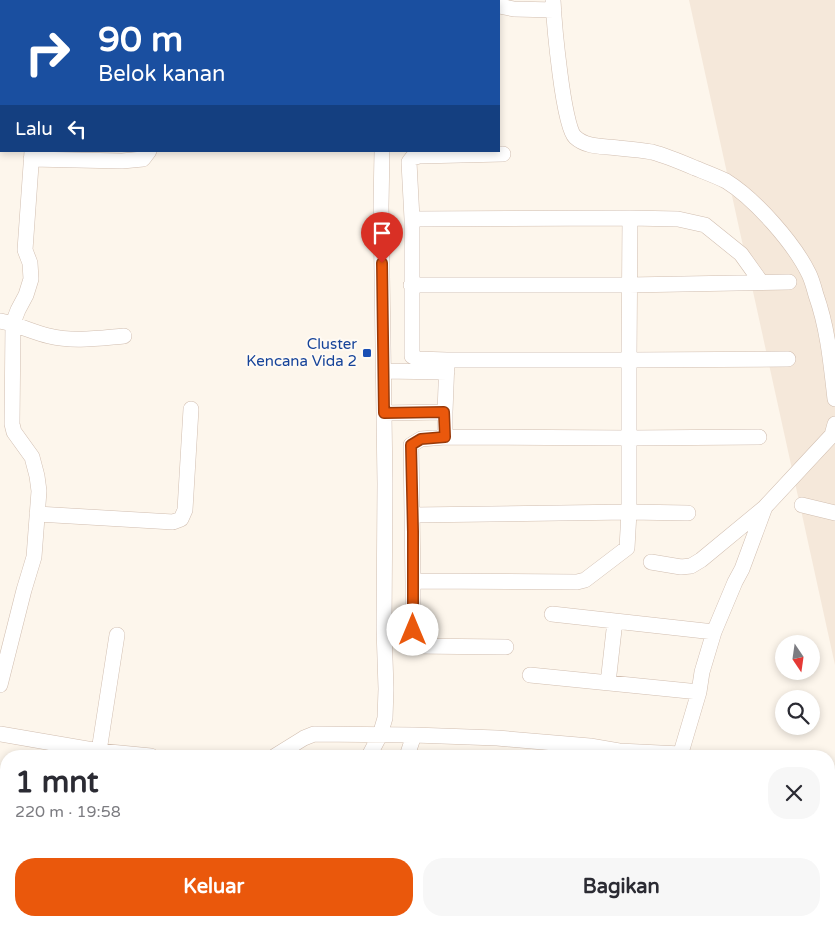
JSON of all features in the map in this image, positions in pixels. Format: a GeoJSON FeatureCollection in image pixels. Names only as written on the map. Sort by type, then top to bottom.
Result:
{"type":"FeatureCollection","features":[{"type":"Feature","properties":{"kind":"street"},"geometry":{"type":"LineString","coordinates":[[500,6],[514,9],[553,5],[565,106],[573,136],[591,146],[651,152],[726,181],[765,214],[784,236],[809,274],[820,307],[828,337],[835,399]]}},
{"type":"Feature","properties":{"kind":"street"},"geometry":{"type":"LineString","coordinates":[[0,685],[34,557],[39,491],[32,458],[14,432],[12,424],[7,322],[18,310],[26,295],[31,279],[30,263],[25,250],[32,155],[122,161],[143,159],[148,152]]}},
{"type":"Feature","properties":{"kind":"street"},"geometry":{"type":"LineString","coordinates":[[372,750],[380,735],[385,718],[386,688],[384,628],[382,152]]}},
{"type":"Feature","properties":{"kind":"street"},"geometry":{"type":"LineString","coordinates":[[447,366],[412,356],[412,219],[409,162],[412,158],[419,156],[504,154]]}},
{"type":"Feature","properties":{"kind":"street"},"geometry":{"type":"LineString","coordinates":[[413,581],[577,582],[585,580],[627,548],[629,512],[630,218]]}},
{"type":"Feature","properties":{"kind":"street"},"geometry":{"type":"LineString","coordinates":[[412,219],[678,219],[705,225],[741,254],[761,282]]}},
{"type":"Feature","properties":{"kind":"street"},"geometry":{"type":"LineString","coordinates":[[412,284],[790,282]]}},
{"type":"Feature","properties":{"kind":"street"},"geometry":{"type":"LineString","coordinates":[[7,322],[51,337],[74,339],[124,336]]}},
{"type":"Feature","properties":{"kind":"street"},"geometry":{"type":"LineString","coordinates":[[383,371],[447,366],[629,360],[788,359]]}},
{"type":"Feature","properties":{"kind":"street"},"geometry":{"type":"LineString","coordinates":[[445,437],[444,412],[447,366]]}},
{"type":"Feature","properties":{"kind":"street"},"geometry":{"type":"LineString","coordinates":[[37,514],[173,522],[181,519],[185,510],[191,409]]}},
{"type":"Feature","properties":{"kind":"street"},"geometry":{"type":"LineString","coordinates":[[384,413],[444,412]]}},
{"type":"Feature","properties":{"kind":"street"},"geometry":{"type":"LineString","coordinates":[[651,562],[681,567],[692,566],[701,560],[765,507],[832,435],[835,424]]}},
{"type":"Feature","properties":{"kind":"street"},"geometry":{"type":"LineString","coordinates":[[506,647],[413,646],[411,445],[421,439],[445,437],[759,437]]}},
{"type":"Feature","properties":{"kind":"street"},"geometry":{"type":"LineString","coordinates":[[802,505],[835,513]]}},
{"type":"Feature","properties":{"kind":"street"},"geometry":{"type":"LineString","coordinates":[[682,750],[714,632],[742,569],[765,507]]}},
{"type":"Feature","properties":{"kind":"street"},"geometry":{"type":"LineString","coordinates":[[412,515],[688,513]]}},
{"type":"Feature","properties":{"kind":"street"},"geometry":{"type":"LineString","coordinates":[[552,614],[714,632]]}},
{"type":"Feature","properties":{"kind":"street"},"geometry":{"type":"LineString","coordinates":[[608,683],[615,621]]}},
{"type":"Feature","properties":{"kind":"street"},"geometry":{"type":"LineString","coordinates":[[98,750],[118,635]]}},
{"type":"Feature","properties":{"kind":"street"},"geometry":{"type":"LineString","coordinates":[[530,675],[699,692]]}},
{"type":"Feature","properties":{"kind":"street"},"geometry":{"type":"LineString","coordinates":[[0,734],[92,750]]}},
{"type":"Feature","properties":{"kind":"street"},"geometry":{"type":"LineString","coordinates":[[285,750],[314,734],[497,738],[554,749],[590,746],[604,750]]}},
{"type":"Feature","properties":{"kind":"street"},"geometry":{"type":"LineString","coordinates":[[409,750],[414,735]]}},
{"type":"Feature","properties":{"kind":"shaded area"},"geometry":{"type":"Polygon","coordinates":[[[689,0],[835,0],[835,665],[689,0]]]}},
{"type":"Feature","properties":{"kind":"place","name":"Cluster Kencana Vida 2"},"geometry":{"type":"Point","coordinates":[367,353]}},
{"type":"Feature","properties":{"kind":"route"},"geometry":{"type":"LineString","coordinates":[[382,263],[384,413],[444,412],[445,437],[421,439],[411,445],[413,630]]}}]}
